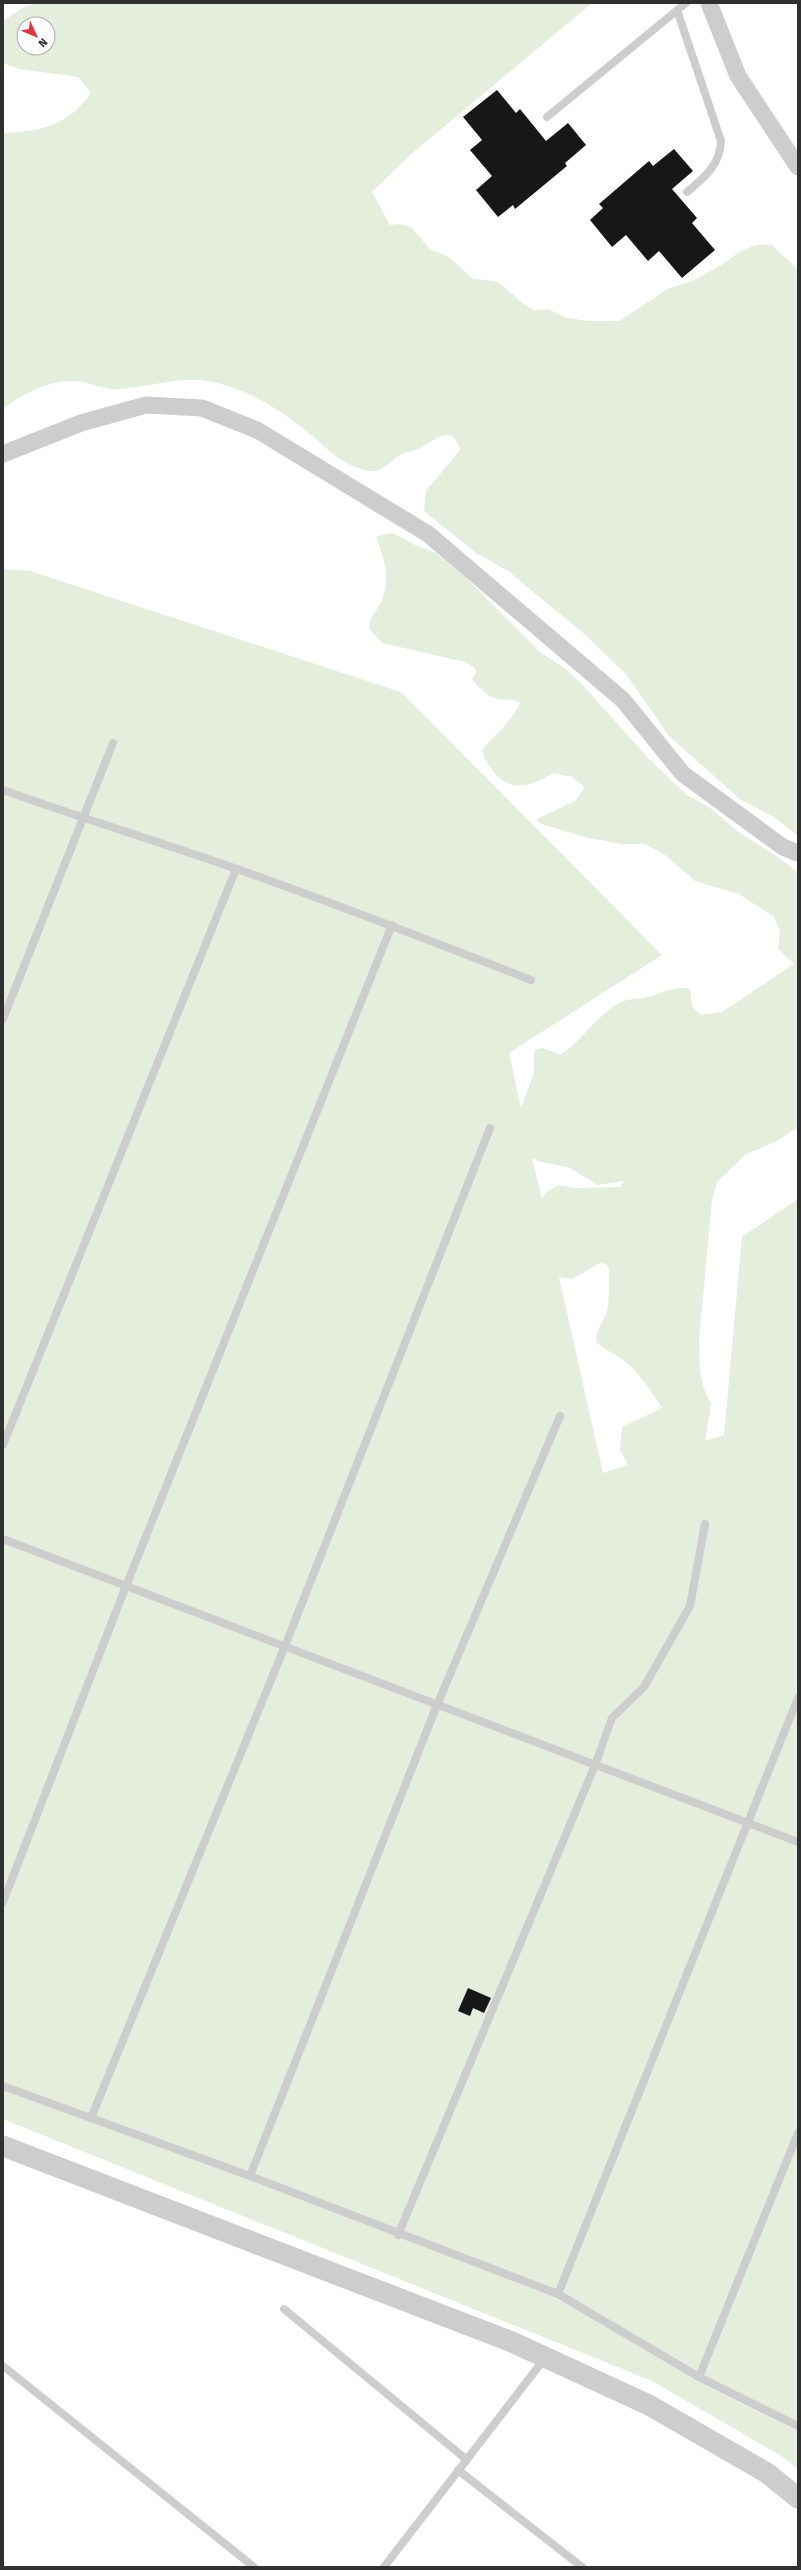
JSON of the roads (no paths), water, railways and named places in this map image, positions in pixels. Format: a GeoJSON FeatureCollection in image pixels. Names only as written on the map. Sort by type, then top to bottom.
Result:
{"type":"FeatureCollection","features":[{"type":"Feature","properties":{"kind":"street"},"geometry":{"type":"LineString","coordinates":[[709,3],[738,76],[798,167]]}},
{"type":"Feature","properties":{"kind":"street"},"geometry":{"type":"LineString","coordinates":[[3,454],[81,423],[146,405],[202,408],[257,430],[428,534],[623,700],[683,774],[783,847],[798,853]]}},
{"type":"Feature","properties":{"kind":"street"},"geometry":{"type":"LineString","coordinates":[[3,2146],[512,2342],[546,2357],[649,2405],[767,2473],[798,2498]]}},
{"type":"Feature","properties":{"kind":"lane"},"geometry":{"type":"LineString","coordinates":[[547,117],[686,3]]}},
{"type":"Feature","properties":{"kind":"lane"},"geometry":{"type":"LineString","coordinates":[[677,10],[721,140],[717,162],[707,174],[687,192]]}},
{"type":"Feature","properties":{"kind":"lane"},"geometry":{"type":"LineString","coordinates":[[3,1019],[113,743]]}},
{"type":"Feature","properties":{"kind":"lane"},"geometry":{"type":"LineString","coordinates":[[3,790],[83,819],[236,869],[392,925],[531,980]]}},
{"type":"Feature","properties":{"kind":"lane"},"geometry":{"type":"LineString","coordinates":[[3,1445],[236,869]]}},
{"type":"Feature","properties":{"kind":"lane"},"geometry":{"type":"LineString","coordinates":[[3,1902],[126,1586],[392,925]]}},
{"type":"Feature","properties":{"kind":"lane"},"geometry":{"type":"LineString","coordinates":[[91,2118],[284,1646],[490,1128]]}},
{"type":"Feature","properties":{"kind":"lane"},"geometry":{"type":"LineString","coordinates":[[250,2176],[437,1704],[560,1416]]}},
{"type":"Feature","properties":{"kind":"lane"},"geometry":{"type":"LineString","coordinates":[[398,2235],[595,1765],[612,1718],[644,1688],[690,1606],[705,1524]]}},
{"type":"Feature","properties":{"kind":"lane"},"geometry":{"type":"LineString","coordinates":[[3,1539],[798,1842]]}},
{"type":"Feature","properties":{"kind":"lane"},"geometry":{"type":"LineString","coordinates":[[558,2294],[798,1698]]}},
{"type":"Feature","properties":{"kind":"lane"},"geometry":{"type":"LineString","coordinates":[[3,2086],[250,2176],[398,2235],[558,2294],[699,2377],[798,2426]]}},
{"type":"Feature","properties":{"kind":"lane"},"geometry":{"type":"LineString","coordinates":[[699,2377],[798,2133]]}},
{"type":"Feature","properties":{"kind":"lane"},"geometry":{"type":"LineString","coordinates":[[284,2309],[467,2460]]}},
{"type":"Feature","properties":{"kind":"lane"},"geometry":{"type":"LineString","coordinates":[[384,2567],[546,2357]]}},
{"type":"Feature","properties":{"kind":"lane"},"geometry":{"type":"LineString","coordinates":[[3,2366],[254,2567]]}},
{"type":"Feature","properties":{"kind":"lane"},"geometry":{"type":"LineString","coordinates":[[458,2470],[582,2567]]}}]}
